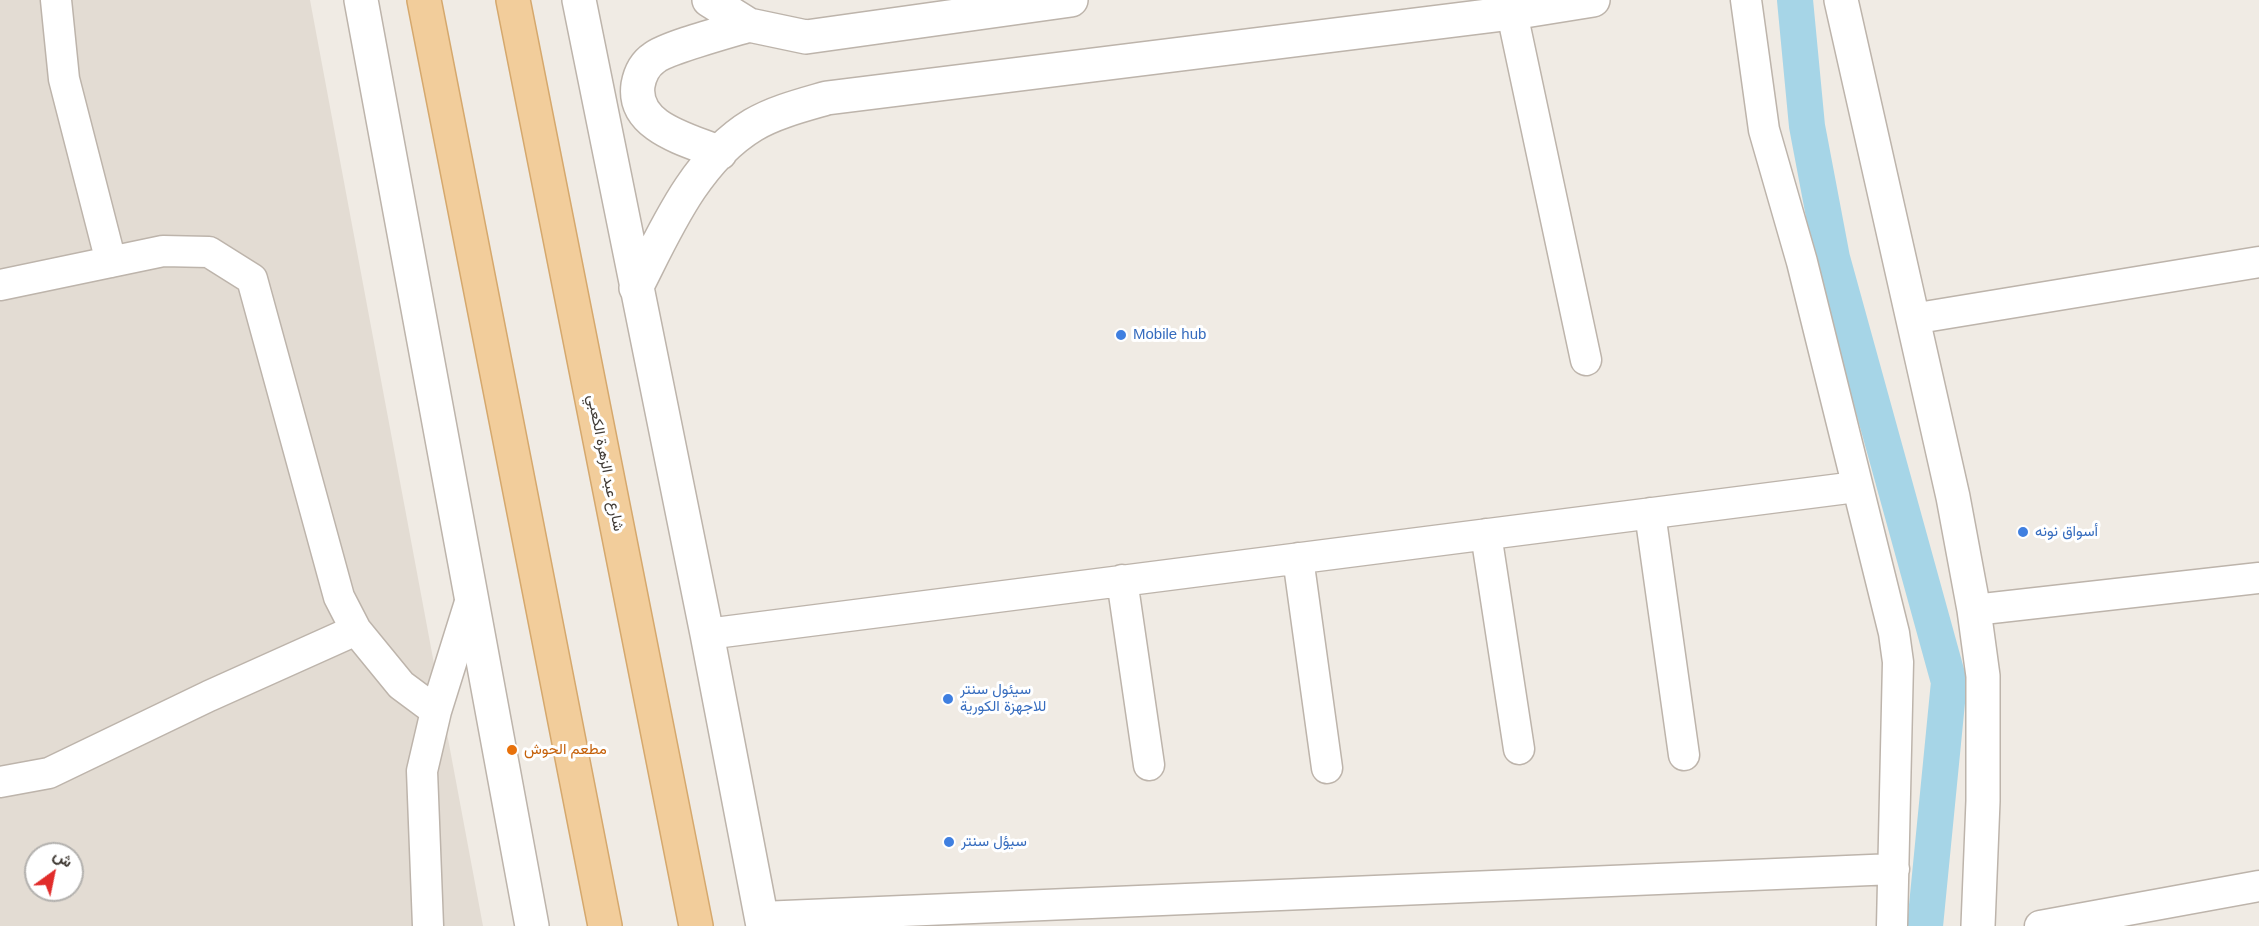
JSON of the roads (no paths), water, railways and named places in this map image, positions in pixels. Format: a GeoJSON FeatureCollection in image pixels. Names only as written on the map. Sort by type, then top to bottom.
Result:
{"type":"FeatureCollection","features":[{"type":"Feature","properties":{"kind":"main road"},"geometry":{"type":"LineString","coordinates":[[424,0],[605,926]]}},
{"type":"Feature","properties":{"kind":"main road","name":"شارع عبد الزهرة الكعبي"},"geometry":{"type":"LineString","coordinates":[[513,0],[696,926]]}},
{"type":"Feature","properties":{"kind":"street"},"geometry":{"type":"LineString","coordinates":[[56,0],[64,79],[111,262]]}},
{"type":"Feature","properties":{"kind":"street"},"geometry":{"type":"LineString","coordinates":[[361,0],[532,926]]}},
{"type":"Feature","properties":{"kind":"street"},"geometry":{"type":"LineString","coordinates":[[579,0],[707,634],[762,921],[1894,869]]}},
{"type":"Feature","properties":{"kind":"street"},"geometry":{"type":"LineString","coordinates":[[709,0],[750,25],[806,37],[1071,0]]}},
{"type":"Feature","properties":{"kind":"street"},"geometry":{"type":"LineString","coordinates":[[636,288],[669,223],[691,189],[720,153],[753,125],[827,98],[1512,13],[1593,0]]}},
{"type":"Feature","properties":{"kind":"street"},"geometry":{"type":"LineString","coordinates":[[1746,0],[1764,130],[1802,262],[1894,633],[1899,662],[1892,926]]}},
{"type":"Feature","properties":{"kind":"street"},"geometry":{"type":"LineString","coordinates":[[1840,0],[1953,497],[1974,610],[1983,676],[1983,801],[1978,926]]}},
{"type":"Feature","properties":{"kind":"street"},"geometry":{"type":"LineString","coordinates":[[1512,13],[1586,360]]}},
{"type":"Feature","properties":{"kind":"street"},"geometry":{"type":"LineString","coordinates":[[720,153],[655,124],[645,114],[639,100],[640,75],[655,56],[750,25]]}},
{"type":"Feature","properties":{"kind":"street"},"geometry":{"type":"LineString","coordinates":[[0,285],[163,251],[209,252],[252,279],[339,597],[357,630],[401,686],[436,711]]}},
{"type":"Feature","properties":{"kind":"street"},"geometry":{"type":"LineString","coordinates":[[1912,319],[2259,262]]}},
{"type":"Feature","properties":{"kind":"street"},"geometry":{"type":"LineString","coordinates":[[707,634],[1856,487]]}},
{"type":"Feature","properties":{"kind":"street"},"geometry":{"type":"LineString","coordinates":[[1650,513],[1684,755]]}},
{"type":"Feature","properties":{"kind":"street"},"geometry":{"type":"LineString","coordinates":[[1486,534],[1519,749]]}},
{"type":"Feature","properties":{"kind":"street"},"geometry":{"type":"LineString","coordinates":[[1298,558],[1327,768]]}},
{"type":"Feature","properties":{"kind":"street"},"geometry":{"type":"LineString","coordinates":[[1974,610],[2259,578]]}},
{"type":"Feature","properties":{"kind":"street"},"geometry":{"type":"LineString","coordinates":[[1122,580],[1149,765]]}},
{"type":"Feature","properties":{"kind":"street"},"geometry":{"type":"LineString","coordinates":[[428,926],[422,771],[436,711],[471,599]]}},
{"type":"Feature","properties":{"kind":"street"},"geometry":{"type":"LineString","coordinates":[[0,782],[49,773],[209,696],[357,630]]}},
{"type":"Feature","properties":{"kind":"street"},"geometry":{"type":"LineString","coordinates":[[2040,926],[2259,886]]}},
{"type":"Feature","properties":{"kind":"waterway"},"geometry":{"type":"LineString","coordinates":[[1795,0],[1807,126],[1832,258],[1949,682],[1925,926]]}},
{"type":"Feature","properties":{"kind":"place","name":"Mobile hub"},"geometry":{"type":"Point","coordinates":[1121,335]}},
{"type":"Feature","properties":{"kind":"place","name":"أسواق نونه"},"geometry":{"type":"Point","coordinates":[2023,532]}},
{"type":"Feature","properties":{"kind":"place","name":"سيئول سنتر للاجهزة الكورية"},"geometry":{"type":"Point","coordinates":[948,699]}},
{"type":"Feature","properties":{"kind":"place","name":"مطعم الحوش"},"geometry":{"type":"Point","coordinates":[512,750]}},
{"type":"Feature","properties":{"kind":"place","name":"سيؤل سنتر"},"geometry":{"type":"Point","coordinates":[949,842]}}]}
